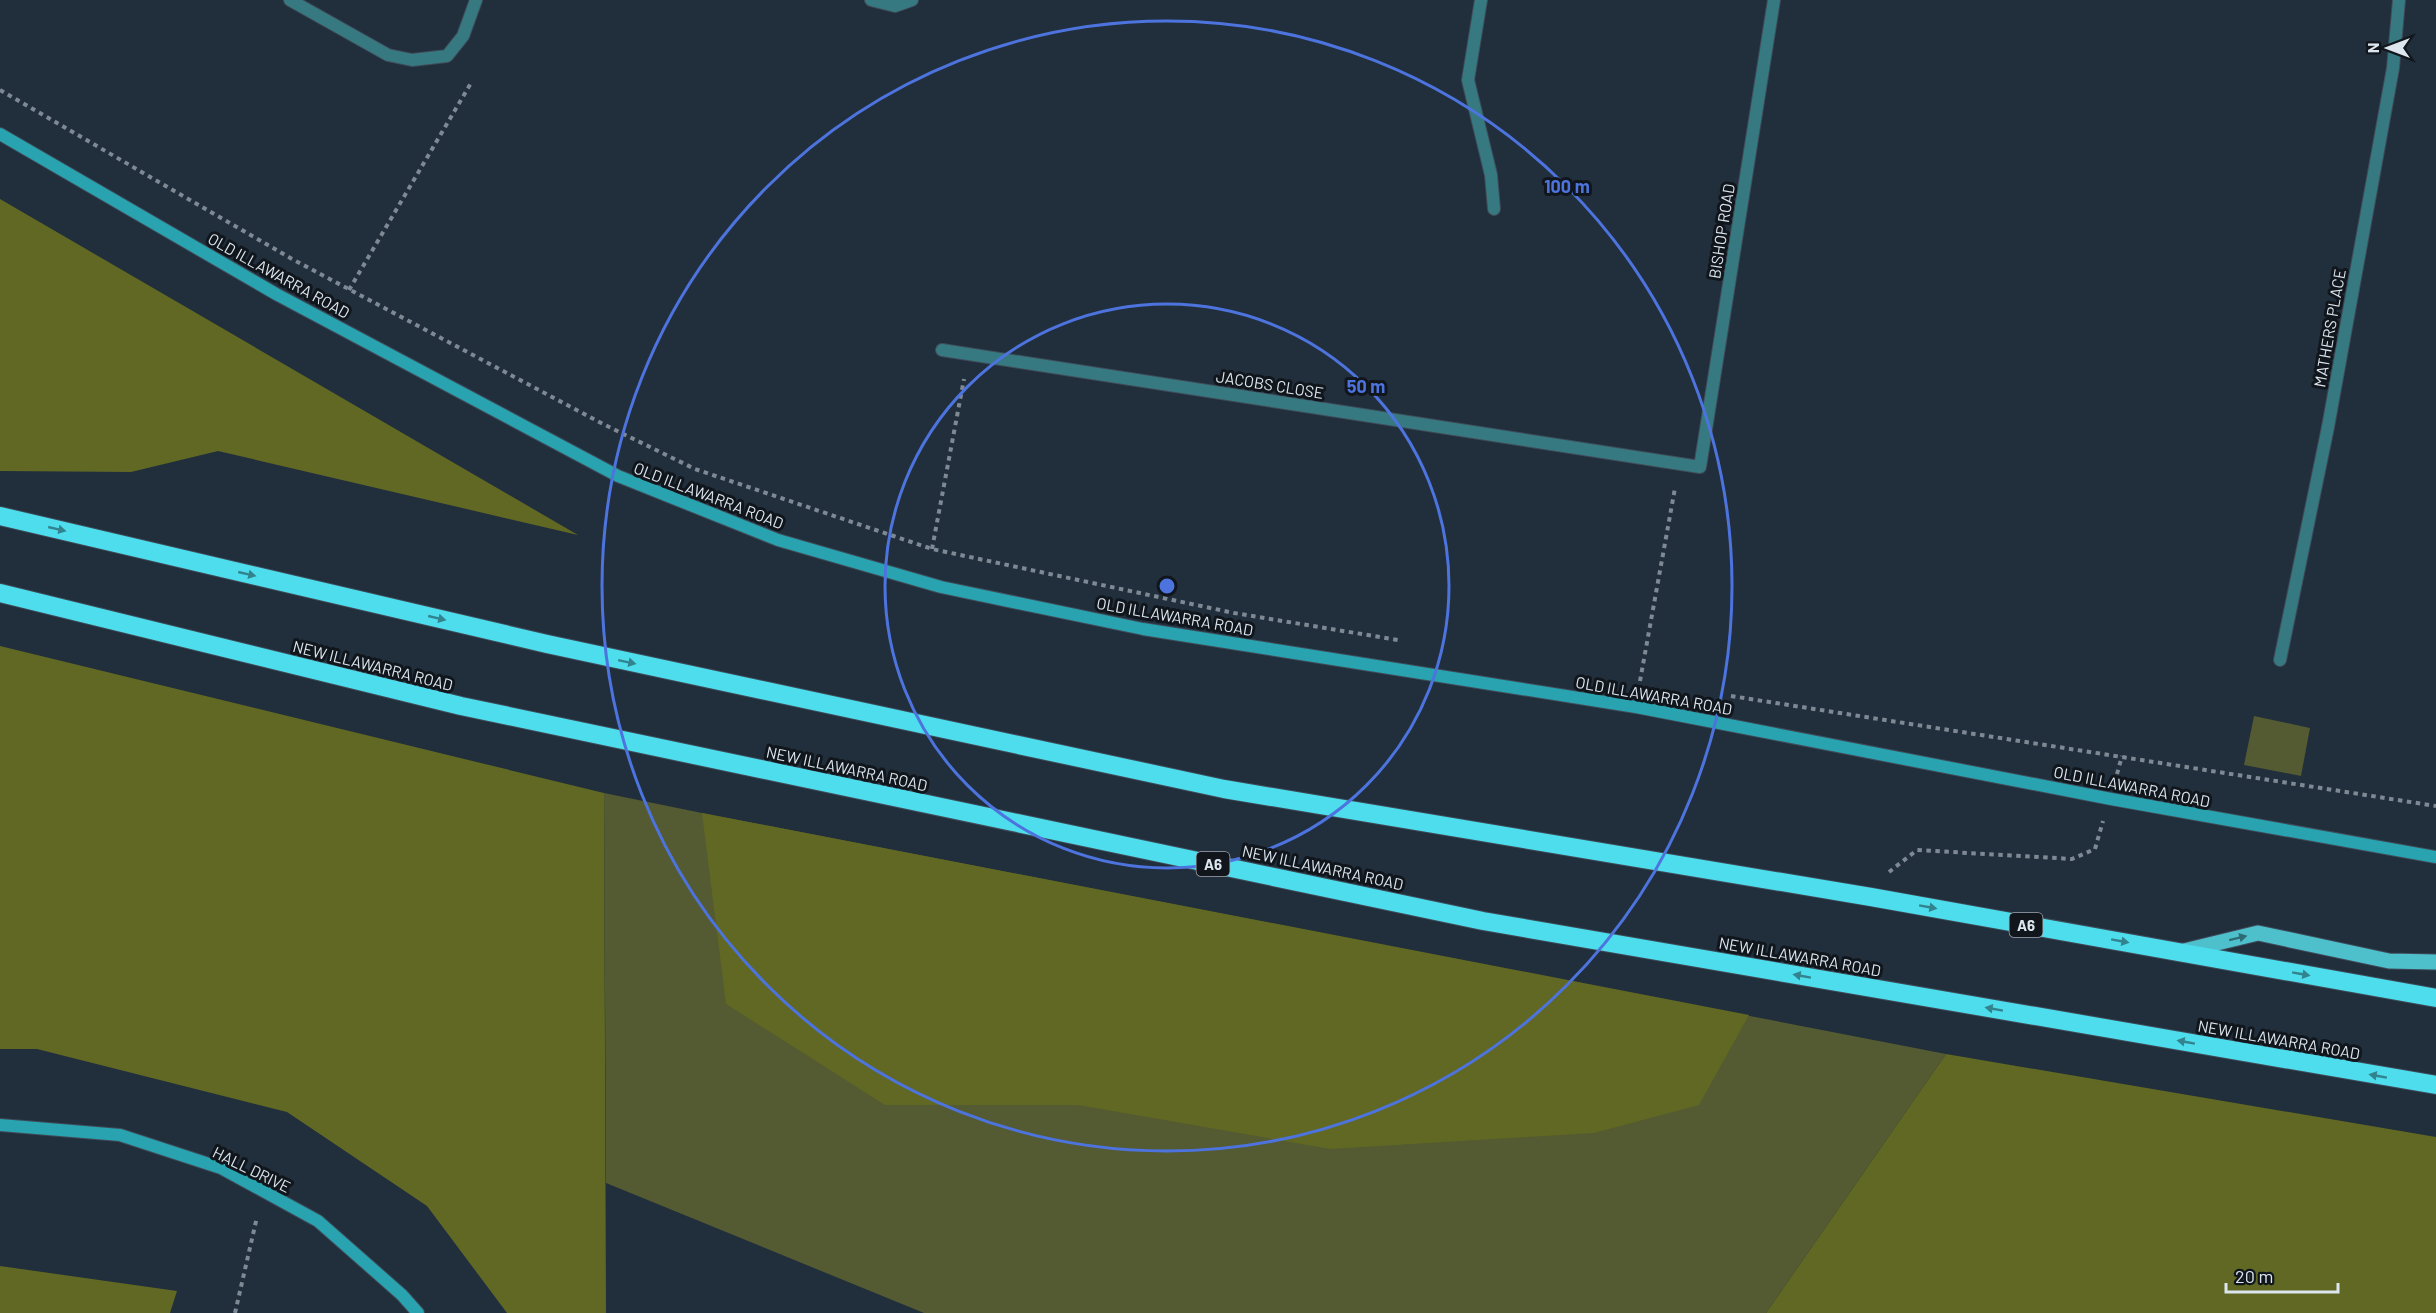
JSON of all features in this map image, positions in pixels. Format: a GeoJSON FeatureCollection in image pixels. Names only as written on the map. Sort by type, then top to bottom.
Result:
{"type":"FeatureCollection","features":[{"type":"Feature","properties":{"kind":"highway","name":"A6"},"geometry":{"type":"LineString","coordinates":[[0,516],[547,644],[1224,789],[1871,897],[2436,998]]}},
{"type":"Feature","properties":{"kind":"highway","name":"NEW ILLAWARRA ROAD"},"geometry":{"type":"LineString","coordinates":[[0,593],[461,706],[1483,921],[2436,1085]]}},
{"type":"Feature","properties":{"kind":"main road"},"geometry":{"type":"LineString","coordinates":[[2181,952],[2258,933],[2389,960],[2436,962]]}},
{"type":"Feature","properties":{"kind":"street"},"geometry":{"type":"LineString","coordinates":[[290,0],[388,55],[412,60],[447,56],[462,36],[476,0]]}},
{"type":"Feature","properties":{"kind":"street"},"geometry":{"type":"LineString","coordinates":[[871,0],[895,6],[912,0]]}},
{"type":"Feature","properties":{"kind":"street"},"geometry":{"type":"LineString","coordinates":[[1482,0],[1468,80],[1491,175],[1494,209]]}},
{"type":"Feature","properties":{"kind":"street","name":"BISHOP ROAD"},"geometry":{"type":"LineString","coordinates":[[1700,467],[1774,0]]}},
{"type":"Feature","properties":{"kind":"street","name":"MATHERS PLACE"},"geometry":{"type":"LineString","coordinates":[[2280,660],[2328,427],[2391,80],[2399,0]]}},
{"type":"Feature","properties":{"kind":"street","name":"OLD ILLAWARRA ROAD"},"geometry":{"type":"LineString","coordinates":[[0,134],[276,294],[608,471],[778,540],[941,586],[1143,629],[1636,707],[2111,799],[2436,857]]}},
{"type":"Feature","properties":{"kind":"street","name":"JACOBS CLOSE"},"geometry":{"type":"LineString","coordinates":[[942,350],[1700,467]]}},
{"type":"Feature","properties":{"kind":"street","name":"HALL DRIVE"},"geometry":{"type":"LineString","coordinates":[[0,1125],[120,1135],[221,1168],[318,1221],[402,1295],[418,1313]]}},
{"type":"Feature","properties":{"kind":"path"},"geometry":{"type":"LineString","coordinates":[[348,290],[471,83]]}},
{"type":"Feature","properties":{"kind":"path"},"geometry":{"type":"LineString","coordinates":[[0,90],[291,260],[603,424],[695,469],[932,549],[1234,613],[1408,642]]}},
{"type":"Feature","properties":{"kind":"path"},"geometry":{"type":"LineString","coordinates":[[932,549],[969,354]]}},
{"type":"Feature","properties":{"kind":"path"},"geometry":{"type":"LineString","coordinates":[[1640,681],[1679,464]]}},
{"type":"Feature","properties":{"kind":"path"},"geometry":{"type":"LineString","coordinates":[[1629,680],[1652,683]]}},
{"type":"Feature","properties":{"kind":"path"},"geometry":{"type":"LineString","coordinates":[[1720,695],[2436,806]]}},
{"type":"Feature","properties":{"kind":"path"},"geometry":{"type":"LineString","coordinates":[[1871,897],[1892,869],[1917,850],[2073,859],[2095,849],[2111,799]]}},
{"type":"Feature","properties":{"kind":"path"},"geometry":{"type":"LineString","coordinates":[[235,1313],[263,1191]]}},
{"type":"Feature","properties":{"kind":"green space"},"geometry":{"type":"Polygon","coordinates":[[[0,199],[578,535],[218,451],[131,472],[0,471],[0,199]]]}},
{"type":"Feature","properties":{"kind":"green space"},"geometry":{"type":"Polygon","coordinates":[[[0,646],[604,793],[606,1313],[507,1313],[427,1206],[287,1112],[37,1049],[0,1049],[0,646]]]}},
{"type":"Feature","properties":{"kind":"green space"},"geometry":{"type":"Polygon","coordinates":[[[2254,716],[2310,728],[2301,776],[2244,765],[2254,716]]]}},
{"type":"Feature","properties":{"kind":"green space"},"geometry":{"type":"Polygon","coordinates":[[[604,793],[1946,1054],[1766,1313],[924,1313],[606,1183],[604,793]]]}},
{"type":"Feature","properties":{"kind":"green space"},"geometry":{"type":"Polygon","coordinates":[[[702,813],[1749,1015],[1699,1105],[1594,1133],[1330,1149],[1078,1105],[885,1105],[726,1004],[702,813]]]}},
{"type":"Feature","properties":{"kind":"green space"},"geometry":{"type":"Polygon","coordinates":[[[1946,1054],[2436,1137],[2436,1313],[1766,1313],[1946,1054]]]}},
{"type":"Feature","properties":{"kind":"green space"},"geometry":{"type":"Polygon","coordinates":[[[0,1266],[177,1291],[170,1313],[0,1313],[0,1266]]]}}]}
